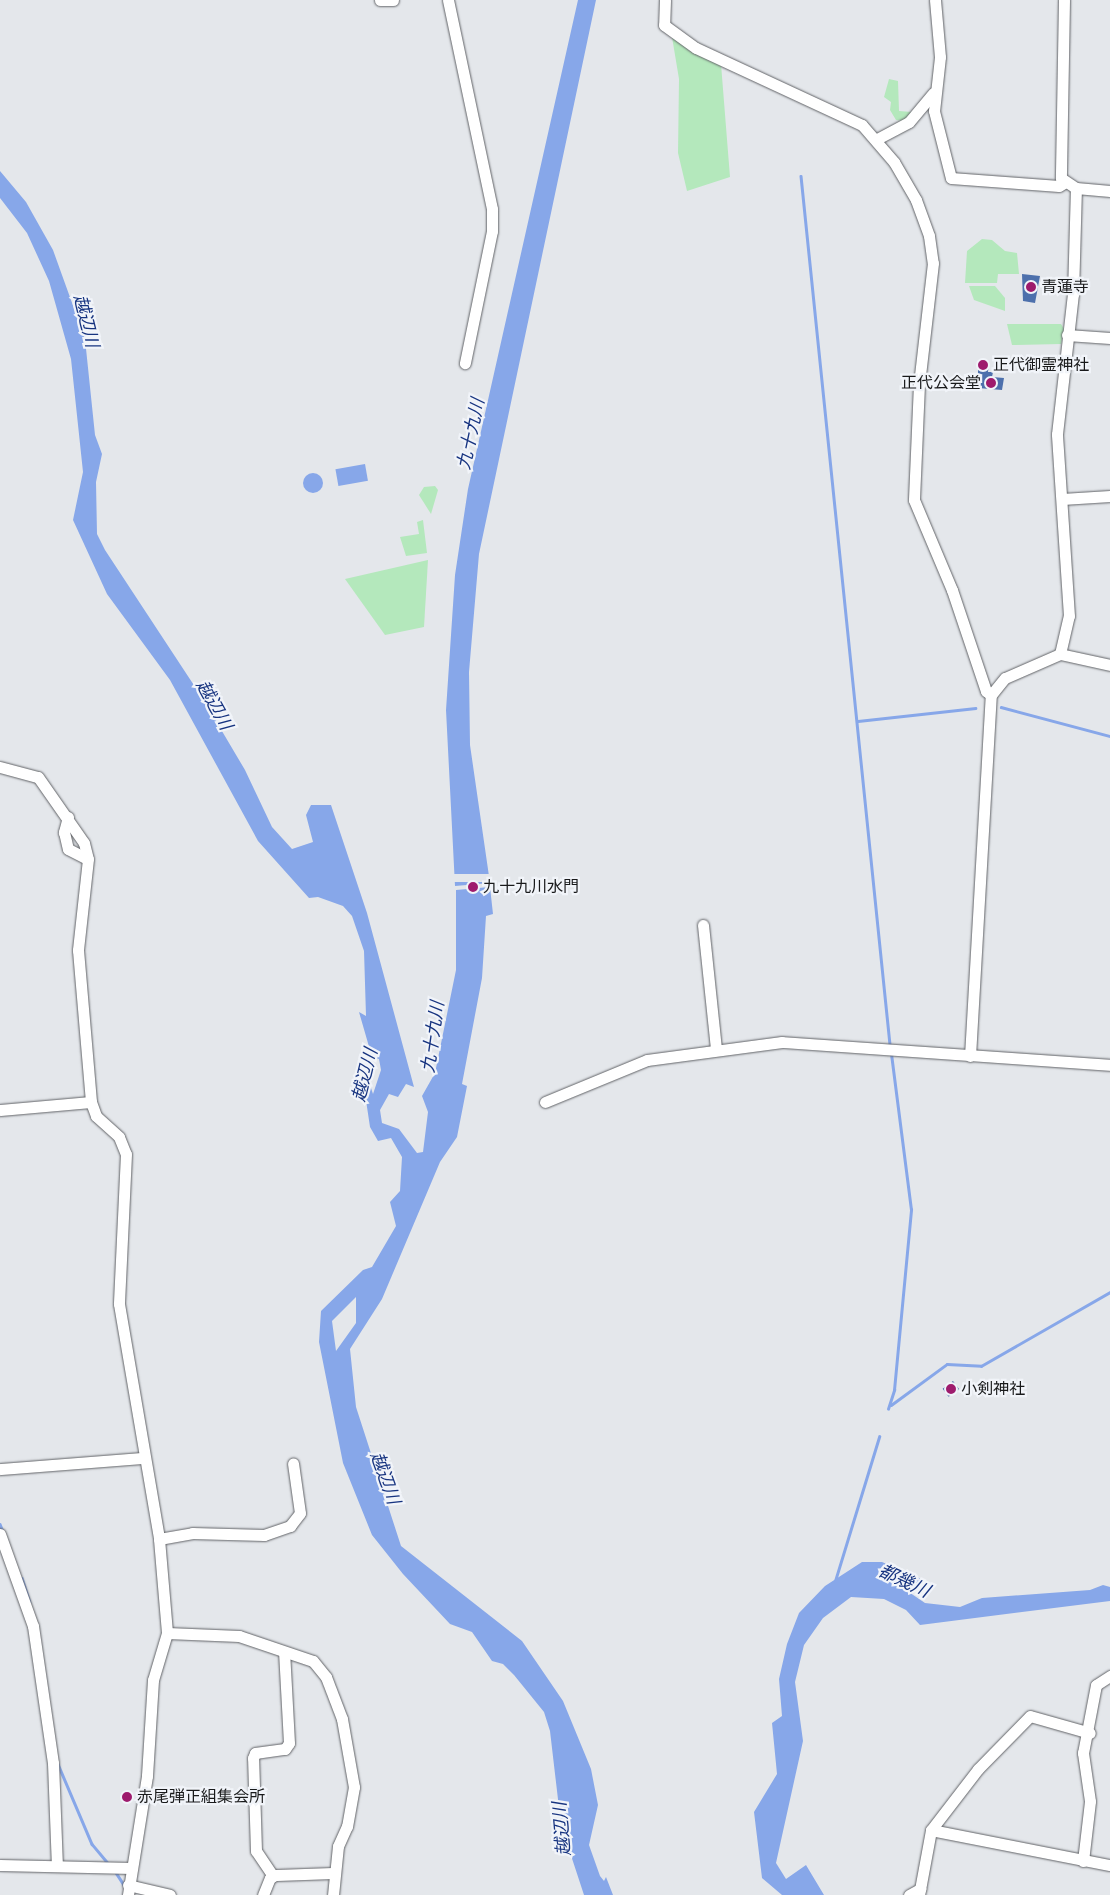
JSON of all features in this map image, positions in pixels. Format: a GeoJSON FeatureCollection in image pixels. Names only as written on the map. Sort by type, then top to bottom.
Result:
{"type":"FeatureCollection","features":[{"type":"Feature","properties":{"kind":"street"},"geometry":{"type":"LineString","coordinates":[[380,0],[393,0]]}},
{"type":"Feature","properties":{"kind":"street"},"geometry":{"type":"LineString","coordinates":[[448,0],[492,209],[492,230],[464,363]]}},
{"type":"Feature","properties":{"kind":"street"},"geometry":{"type":"LineString","coordinates":[[664,0],[664,25],[696,48],[838,112],[862,125],[877,139],[916,200],[929,236],[933,263],[919,384],[914,500],[952,590],[986,691],[991,695]]}},
{"type":"Feature","properties":{"kind":"street"},"geometry":{"type":"LineString","coordinates":[[935,0],[940,57],[934,92],[940,146],[951,178],[1059,186],[1064,183]]}},
{"type":"Feature","properties":{"kind":"street"},"geometry":{"type":"LineString","coordinates":[[1064,0],[1061,178],[1064,183],[1076,188],[1110,191]]}},
{"type":"Feature","properties":{"kind":"street"},"geometry":{"type":"LineString","coordinates":[[877,139],[909,122],[934,92]]}},
{"type":"Feature","properties":{"kind":"street"},"geometry":{"type":"LineString","coordinates":[[1060,654],[1070,610],[1057,434],[1073,294],[1076,188]]}},
{"type":"Feature","properties":{"kind":"street"},"geometry":{"type":"LineString","coordinates":[[1067,335],[1110,338]]}},
{"type":"Feature","properties":{"kind":"street"},"geometry":{"type":"LineString","coordinates":[[1062,499],[1110,496]]}},
{"type":"Feature","properties":{"kind":"street"},"geometry":{"type":"LineString","coordinates":[[970,1056],[988,773],[991,695],[1005,678],[1060,654],[1110,665]]}},
{"type":"Feature","properties":{"kind":"street"},"geometry":{"type":"LineString","coordinates":[[0,767],[38,776],[68,817],[84,843],[88,859],[77,936],[91,1102],[96,1116],[119,1137],[126,1154],[119,1304],[143,1458],[159,1539],[166,1633],[153,1680],[146,1776],[128,1890],[170,1895]]}},
{"type":"Feature","properties":{"kind":"street"},"geometry":{"type":"LineString","coordinates":[[68,817],[64,832],[68,849],[88,859]]}},
{"type":"Feature","properties":{"kind":"street"},"geometry":{"type":"LineString","coordinates":[[703,925],[716,1049]]}},
{"type":"Feature","properties":{"kind":"street"},"geometry":{"type":"LineString","coordinates":[[545,1102],[647,1060],[716,1049],[797,1042],[1110,1065]]}},
{"type":"Feature","properties":{"kind":"street"},"geometry":{"type":"LineString","coordinates":[[0,1110],[91,1102]]}},
{"type":"Feature","properties":{"kind":"street"},"geometry":{"type":"LineString","coordinates":[[0,1469],[143,1458]]}},
{"type":"Feature","properties":{"kind":"street"},"geometry":{"type":"LineString","coordinates":[[159,1539],[192,1533],[264,1535],[290,1526],[300,1513],[293,1463]]}},
{"type":"Feature","properties":{"kind":"street"},"geometry":{"type":"LineString","coordinates":[[0,1534],[33,1626],[53,1763],[56,1865]]}},
{"type":"Feature","properties":{"kind":"street"},"geometry":{"type":"LineString","coordinates":[[166,1633],[239,1636],[318,1665],[342,1719],[354,1793],[334,1873],[333,1895]]}},
{"type":"Feature","properties":{"kind":"street"},"geometry":{"type":"LineString","coordinates":[[272,1876],[256,1852],[253,1758],[255,1753],[285,1748],[289,1743],[284,1652]]}},
{"type":"Feature","properties":{"kind":"street"},"geometry":{"type":"LineString","coordinates":[[1083,1861],[1090,1801],[1082,1761],[1090,1733],[1096,1685],[1110,1676]]}},
{"type":"Feature","properties":{"kind":"street"},"geometry":{"type":"LineString","coordinates":[[909,1895],[920,1892],[931,1830],[978,1769],[1030,1716],[1090,1733]]}},
{"type":"Feature","properties":{"kind":"street"},"geometry":{"type":"LineString","coordinates":[[931,1830],[1110,1865]]}},
{"type":"Feature","properties":{"kind":"street"},"geometry":{"type":"LineString","coordinates":[[0,1865],[132,1868]]}},
{"type":"Feature","properties":{"kind":"street"},"geometry":{"type":"LineString","coordinates":[[272,1876],[334,1873]]}},
{"type":"Feature","properties":{"kind":"street"},"geometry":{"type":"LineString","coordinates":[[263,1895],[272,1876]]}},
{"type":"Feature","properties":{"kind":"green space"},"geometry":{"type":"Polygon","coordinates":[[[672,37],[721,64],[730,177],[687,191],[678,153],[679,79],[672,37]]]}},
{"type":"Feature","properties":{"kind":"green space"},"geometry":{"type":"Polygon","coordinates":[[[889,79],[898,81],[899,111],[912,112],[904,121],[896,120],[890,110],[891,102],[884,97],[889,79]]]}},
{"type":"Feature","properties":{"kind":"green space"},"geometry":{"type":"Polygon","coordinates":[[[982,239],[992,240],[1005,251],[1017,253],[1019,274],[998,274],[997,283],[965,283],[967,251],[982,239]]]}},
{"type":"Feature","properties":{"kind":"green space"},"geometry":{"type":"Polygon","coordinates":[[[969,286],[995,286],[1005,298],[1005,311],[974,300],[969,286]]]}},
{"type":"Feature","properties":{"kind":"green space"},"geometry":{"type":"Polygon","coordinates":[[[1007,324],[1061,324],[1064,329],[1061,344],[1012,345],[1007,324]]]}},
{"type":"Feature","properties":{"kind":"green space"},"geometry":{"type":"Polygon","coordinates":[[[435,486],[438,490],[431,514],[419,495],[424,487],[435,486]]]}},
{"type":"Feature","properties":{"kind":"green space"},"geometry":{"type":"Polygon","coordinates":[[[423,520],[427,553],[406,556],[400,537],[419,534],[417,522],[423,520]]]}},
{"type":"Feature","properties":{"kind":"green space"},"geometry":{"type":"Polygon","coordinates":[[[428,560],[424,627],[385,635],[345,579],[428,560]]]}},
{"type":"Feature","properties":{"kind":"water"},"geometry":{"type":"Polygon","coordinates":[[[578,0],[596,0],[479,554],[469,672],[470,745],[490,883],[455,886],[446,710],[455,575],[468,489],[578,0]]]}},
{"type":"Feature","properties":{"kind":"water"},"geometry":{"type":"Polygon","coordinates":[[[0,171],[26,202],[53,250],[85,339],[95,435],[102,454],[96,482],[97,534],[105,550],[203,699],[245,770],[272,827],[292,849],[313,842],[306,815],[311,805],[331,805],[367,913],[414,1087],[406,1084],[398,1097],[389,1094],[380,1110],[382,1123],[399,1129],[417,1153],[423,1152],[428,1112],[422,1096],[435,1073],[456,970],[456,890],[490,887],[493,914],[486,916],[482,978],[462,1084],[467,1086],[457,1137],[440,1162],[382,1299],[350,1349],[356,1407],[401,1546],[522,1641],[563,1701],[591,1769],[598,1805],[589,1845],[600,1876],[604,1881],[606,1877],[613,1895],[584,1895],[561,1825],[550,1731],[544,1712],[503,1664],[492,1661],[472,1632],[450,1624],[403,1574],[372,1535],[343,1463],[319,1342],[321,1311],[363,1270],[372,1267],[396,1226],[390,1202],[400,1191],[402,1157],[391,1138],[378,1141],[370,1127],[364,1087],[369,1082],[373,1094],[381,1070],[379,1059],[372,1057],[359,1012],[366,1016],[364,951],[352,916],[343,906],[318,897],[309,898],[258,841],[170,680],[107,594],[73,520],[83,472],[71,359],[49,281],[27,233],[0,198],[0,171]],[[356,1297],[332,1321],[336,1351],[356,1323],[356,1297]]]}},
{"type":"Feature","properties":{"kind":"water"},"geometry":{"type":"Polygon","coordinates":[[[365,464],[368,481],[338,486],[335,469],[365,464]]]}},
{"type":"Feature","properties":{"kind":"water"},"geometry":{"type":"Polygon","coordinates":[[[313,473],[320,476],[323,483],[320,490],[313,493],[306,490],[303,483],[306,476],[313,473]]]}},
{"type":"Feature","properties":{"kind":"water"},"geometry":{"type":"Polygon","coordinates":[[[862,1562],[882,1562],[926,1581],[917,1587],[896,1576],[888,1578],[925,1603],[960,1607],[982,1598],[1090,1590],[1103,1585],[1110,1587],[1110,1601],[920,1625],[906,1610],[884,1599],[851,1597],[823,1618],[804,1645],[795,1682],[803,1741],[776,1863],[786,1879],[806,1865],[824,1895],[782,1895],[762,1878],[754,1812],[777,1774],[772,1723],[782,1716],[779,1679],[787,1644],[799,1613],[825,1586],[862,1562]]]}},
{"type":"Feature","properties":{"kind":"pier"},"geometry":{"type":"Polygon","coordinates":[[[453,874],[491,874],[491,882],[453,882],[453,874]]]}},
{"type":"Feature","properties":{"kind":"building","name":"青蓮寺"},"geometry":{"type":"Polygon","coordinates":[[[1022,274],[1040,276],[1035,303],[1023,301],[1022,274]]]}},
{"type":"Feature","properties":{"kind":"building","name":"正代公会堂"},"geometry":{"type":"Polygon","coordinates":[[[978,361],[989,362],[988,372],[993,372],[992,377],[1004,378],[1002,390],[978,388],[978,361]]]}},
{"type":"Feature","properties":{"kind":"building","name":"小剣神社"},"geometry":{"type":"Polygon","coordinates":[[[953,1381],[959,1389],[949,1397],[943,1389],[953,1381]]]}},
{"type":"Feature","properties":{"kind":"waterway"},"geometry":{"type":"LineString","coordinates":[[801,176],[890,1045]]}},
{"type":"Feature","properties":{"kind":"waterway"},"geometry":{"type":"LineString","coordinates":[[1001,707],[1110,736]]}},
{"type":"Feature","properties":{"kind":"waterway"},"geometry":{"type":"LineString","coordinates":[[858,721],[975,708]]}},
{"type":"Feature","properties":{"kind":"waterway"},"geometry":{"type":"LineString","coordinates":[[888,1409],[894,1390],[911,1210],[891,1053]]}},
{"type":"Feature","properties":{"kind":"waterway"},"geometry":{"type":"LineString","coordinates":[[891,1405],[947,1364],[981,1366],[1110,1292]]}},
{"type":"Feature","properties":{"kind":"waterway"},"geometry":{"type":"LineString","coordinates":[[835,1581],[879,1437]]}},
{"type":"Feature","properties":{"kind":"waterway"},"geometry":{"type":"LineString","coordinates":[[0,1524],[3,1532]]}},
{"type":"Feature","properties":{"kind":"waterway"},"geometry":{"type":"LineString","coordinates":[[22,1578],[30,1602]]}},
{"type":"Feature","properties":{"kind":"waterway"},"geometry":{"type":"LineString","coordinates":[[58,1764],[92,1844],[108,1863]]}},
{"type":"Feature","properties":{"kind":"waterway"},"geometry":{"type":"LineString","coordinates":[[115,1871],[124,1885]]}},
{"type":"Feature","properties":{"kind":"place","name":"青蓮寺"},"geometry":{"type":"Point","coordinates":[1031,287]}},
{"type":"Feature","properties":{"kind":"place","name":"正代御霊神社"},"geometry":{"type":"Point","coordinates":[983,365]}},
{"type":"Feature","properties":{"kind":"place","name":"正代公会堂"},"geometry":{"type":"Point","coordinates":[991,383]}},
{"type":"Feature","properties":{"kind":"place","name":"九十九川水門"},"geometry":{"type":"Point","coordinates":[473,887]}},
{"type":"Feature","properties":{"kind":"place","name":"小剣神社"},"geometry":{"type":"Point","coordinates":[951,1389]}},
{"type":"Feature","properties":{"kind":"place","name":"赤尾弾正組集会所"},"geometry":{"type":"Point","coordinates":[127,1797]}},
{"type":"Feature","properties":{"kind":"water label","name":"越辺川"},"geometry":{"type":"Point","coordinates":[86,321]}},
{"type":"Feature","properties":{"kind":"water label","name":"九十九川"},"geometry":{"type":"Point","coordinates":[471,434]}},
{"type":"Feature","properties":{"kind":"water label","name":"越辺川"},"geometry":{"type":"Point","coordinates":[214,705]}},
{"type":"Feature","properties":{"kind":"water label","name":"九十九川"},"geometry":{"type":"Point","coordinates":[433,1037]}},
{"type":"Feature","properties":{"kind":"water label","name":"越辺川"},"geometry":{"type":"Point","coordinates":[365,1075]}},
{"type":"Feature","properties":{"kind":"water label","name":"越辺川"},"geometry":{"type":"Point","coordinates":[385,1478]}},
{"type":"Feature","properties":{"kind":"water label","name":"都幾川"},"geometry":{"type":"Point","coordinates":[904,1581]}},
{"type":"Feature","properties":{"kind":"water label","name":"越辺川"},"geometry":{"type":"Point","coordinates":[562,1829]}}]}
